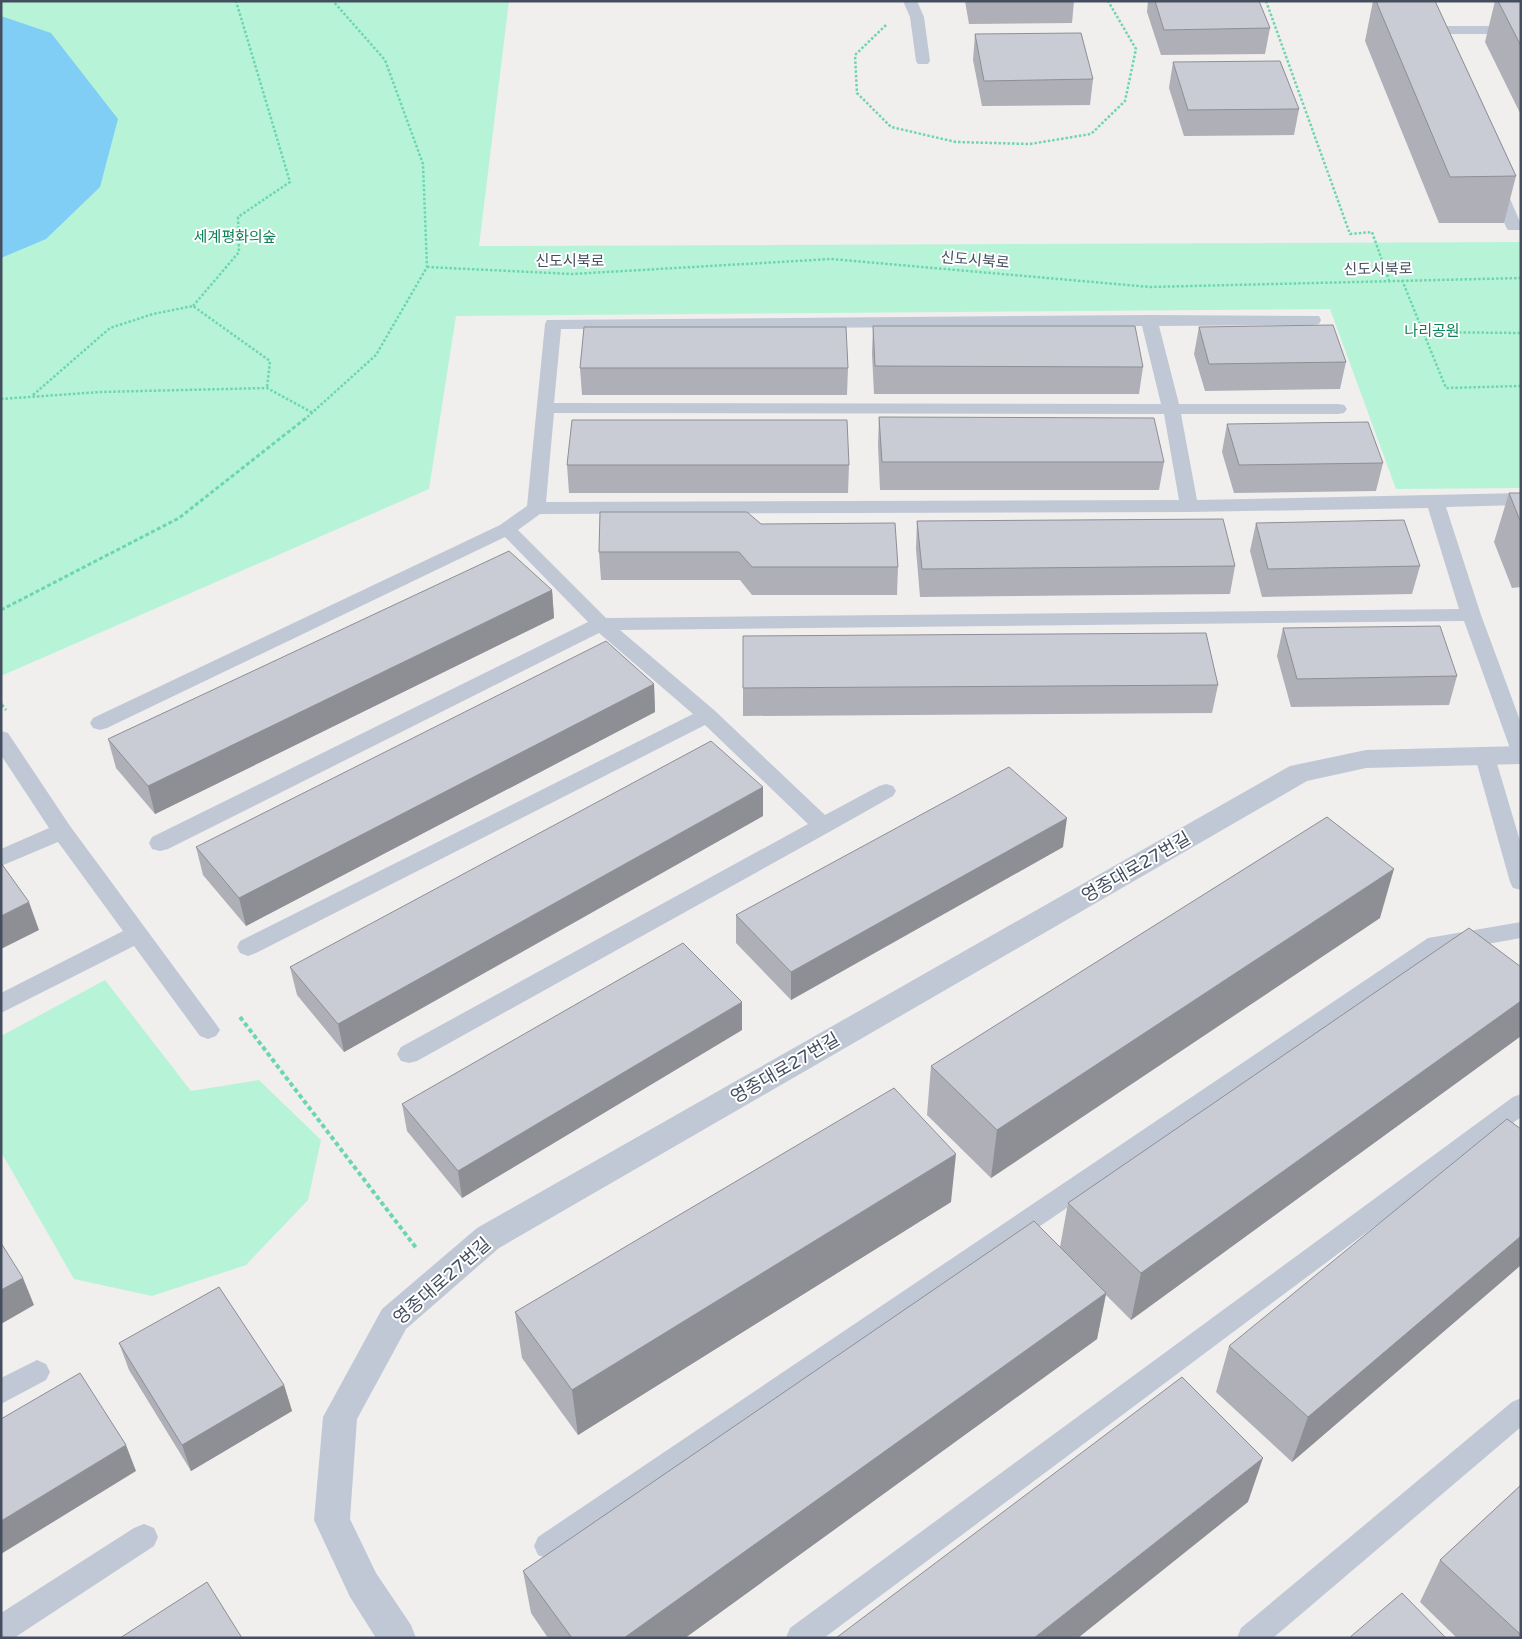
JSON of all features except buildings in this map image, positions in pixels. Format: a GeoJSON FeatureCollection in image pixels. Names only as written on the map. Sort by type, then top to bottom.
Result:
{"type":"FeatureCollection","features":[{"type":"Feature","properties":{"kind":"street","name":"영종대로27번길"},"geometry":{"type":"LineString","coordinates":[[398,1638],[363,1585],[332,1520],[340,1417],[394,1319],[488,1238],[1300,773],[1366,758],[1521,755]]}},
{"type":"Feature","properties":{"kind":"lane"},"geometry":{"type":"LineString","coordinates":[[910,1],[916,17],[923,60]]}},
{"type":"Feature","properties":{"kind":"lane"},"geometry":{"type":"LineString","coordinates":[[1444,57],[1433,30],[1521,30]]}},
{"type":"Feature","properties":{"kind":"lane"},"geometry":{"type":"LineString","coordinates":[[1492,173],[1514,227]]}},
{"type":"Feature","properties":{"kind":"lane"},"geometry":{"type":"LineString","coordinates":[[1149,320],[1171,407],[1189,506]]}},
{"type":"Feature","properties":{"kind":"lane"},"geometry":{"type":"LineString","coordinates":[[536,508],[552,324],[1312,320]]}},
{"type":"Feature","properties":{"kind":"lane"},"geometry":{"type":"LineString","coordinates":[[544,408],[1338,408]]}},
{"type":"Feature","properties":{"kind":"lane"},"geometry":{"type":"LineString","coordinates":[[100,723],[507,529],[536,508],[1189,506],[1521,500]]}},
{"type":"Feature","properties":{"kind":"lane"},"geometry":{"type":"LineString","coordinates":[[1435,502],[1471,615],[1521,751]]}},
{"type":"Feature","properties":{"kind":"lane"},"geometry":{"type":"LineString","coordinates":[[507,529],[601,624],[707,715],[823,826]]}},
{"type":"Feature","properties":{"kind":"lane"},"geometry":{"type":"LineString","coordinates":[[160,843],[601,624],[1471,615]]}},
{"type":"Feature","properties":{"kind":"lane"},"geometry":{"type":"LineString","coordinates":[[248,947],[707,715]]}},
{"type":"Feature","properties":{"kind":"lane"},"geometry":{"type":"LineString","coordinates":[[1,738],[62,831],[208,1030]]}},
{"type":"Feature","properties":{"kind":"lane"},"geometry":{"type":"LineString","coordinates":[[1485,757],[1521,882]]}},
{"type":"Feature","properties":{"kind":"lane"},"geometry":{"type":"LineString","coordinates":[[409,1054],[886,791]]}},
{"type":"Feature","properties":{"kind":"lane"},"geometry":{"type":"LineString","coordinates":[[1,858],[62,831]]}},
{"type":"Feature","properties":{"kind":"lane"},"geometry":{"type":"LineString","coordinates":[[548,1546],[1436,944],[1521,930]]}},
{"type":"Feature","properties":{"kind":"lane"},"geometry":{"type":"LineString","coordinates":[[1,1004],[138,934]]}},
{"type":"Feature","properties":{"kind":"lane"},"geometry":{"type":"LineString","coordinates":[[800,1638],[1521,1104]]}},
{"type":"Feature","properties":{"kind":"lane"},"geometry":{"type":"LineString","coordinates":[[1,1392],[37,1372]]}},
{"type":"Feature","properties":{"kind":"lane"},"geometry":{"type":"LineString","coordinates":[[1251,1638],[1521,1410]]}},
{"type":"Feature","properties":{"kind":"lane"},"geometry":{"type":"LineString","coordinates":[[1,1630],[144,1537]]}},
{"type":"Feature","properties":{"kind":"path"},"geometry":{"type":"LineString","coordinates":[[33,396],[110,328],[153,314],[193,306],[239,252],[238,218],[290,182],[236,1]]}},
{"type":"Feature","properties":{"kind":"path"},"geometry":{"type":"LineString","coordinates":[[1,610],[179,518],[313,413],[376,355],[427,266],[423,164],[385,60],[333,1]]}},
{"type":"Feature","properties":{"kind":"path"},"geometry":{"type":"LineString","coordinates":[[886,18],[886,26],[855,56],[858,93],[891,127],[956,142],[1030,144],[1091,134],[1125,101],[1136,49],[1108,1]]}},
{"type":"Feature","properties":{"kind":"path"},"geometry":{"type":"LineString","coordinates":[[1266,1],[1350,234],[1372,232],[1389,280]]}},
{"type":"Feature","properties":{"kind":"path","name":"신도시북로"},"geometry":{"type":"LineString","coordinates":[[427,266],[572,274],[831,259],[1150,287],[1521,278]]}},
{"type":"Feature","properties":{"kind":"path"},"geometry":{"type":"LineString","coordinates":[[1402,280],[1446,388],[1521,386]]}},
{"type":"Feature","properties":{"kind":"path"},"geometry":{"type":"LineString","coordinates":[[193,306],[270,361],[267,388]]}},
{"type":"Feature","properties":{"kind":"path"},"geometry":{"type":"LineString","coordinates":[[1423,332],[1521,333]]}},
{"type":"Feature","properties":{"kind":"path"},"geometry":{"type":"LineString","coordinates":[[1,399],[100,392],[267,388],[313,413]]}},
{"type":"Feature","properties":{"kind":"green space","name":"세계평화의숲"},"geometry":{"type":"Polygon","coordinates":[[[1,1],[509,1],[479,246],[1521,242],[1521,488],[1396,489],[1330,309],[456,316],[429,489],[1,676],[1,1]]]}},
{"type":"Feature","properties":{"kind":"green space"},"geometry":{"type":"Polygon","coordinates":[[[105,980],[191,1091],[259,1080],[321,1140],[308,1200],[246,1265],[152,1296],[74,1279],[1,1152],[1,1036],[105,980]]]}},
{"type":"Feature","properties":{"kind":"water"},"geometry":{"type":"Polygon","coordinates":[[[1,16],[51,33],[118,119],[100,187],[46,239],[1,258],[1,16]]]}},
{"type":"Feature","properties":{"kind":"park label","name":"나리공원"},"geometry":{"type":"Point","coordinates":[1432,331]}}]}
